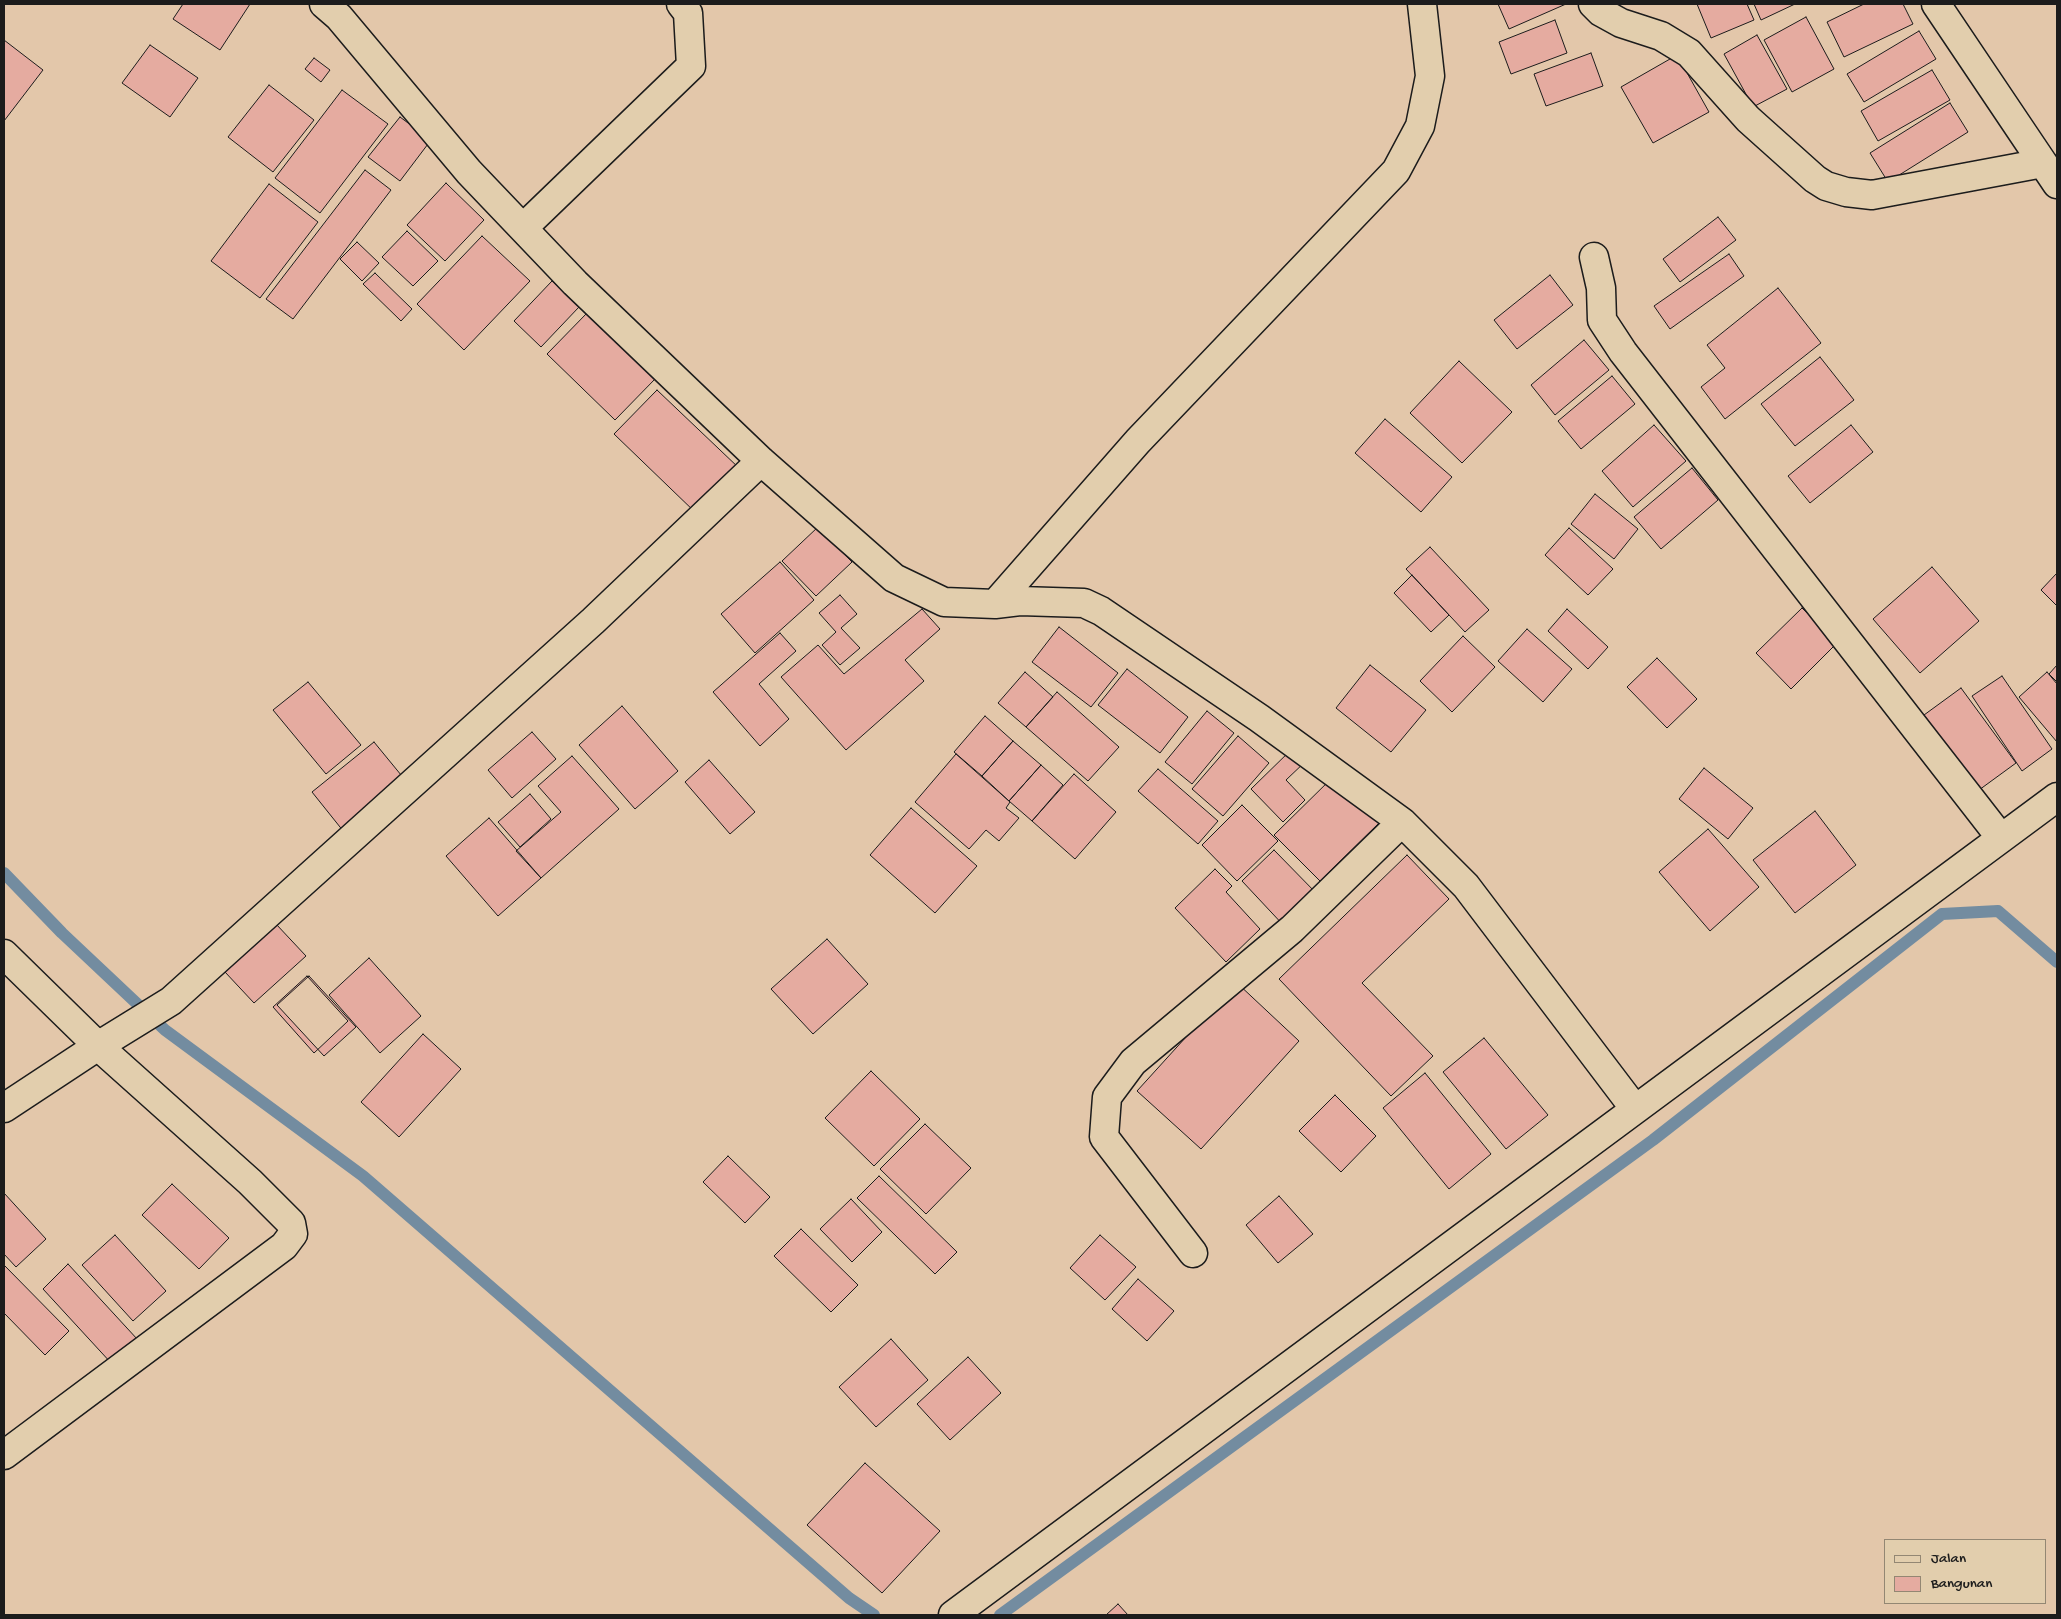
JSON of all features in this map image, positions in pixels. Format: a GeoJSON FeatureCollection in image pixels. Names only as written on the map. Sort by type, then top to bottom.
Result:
{"type":"FeatureCollection","features":[{"type":"Feature","properties":{"kind":"street"},"geometry":{"type":"LineString","coordinates":[[324,4],[339,17],[469,172],[575,283],[761,461],[894,578],[944,602],[995,604],[1020,601],[1084,603],[1101,611],[1260,718],[1402,822],[1466,886],[1635,1109]]}},
{"type":"Feature","properties":{"kind":"street"},"geometry":{"type":"LineString","coordinates":[[523,228],[691,66],[688,13],[681,4]]}},
{"type":"Feature","properties":{"kind":"street"},"geometry":{"type":"LineString","coordinates":[[995,604],[1138,441],[1396,172],[1420,126],[1430,76],[1422,4]]}},
{"type":"Feature","properties":{"kind":"street"},"geometry":{"type":"LineString","coordinates":[[1593,4],[1601,12],[1622,23],[1662,36],[1689,54],[1748,119],[1815,179],[1826,186],[1846,192],[1872,195],[2050,173],[1936,4]]}},
{"type":"Feature","properties":{"kind":"street"},"geometry":{"type":"LineString","coordinates":[[1594,257],[1601,288],[1602,320],[1622,352],[2001,838]]}},
{"type":"Feature","properties":{"kind":"street"},"geometry":{"type":"LineString","coordinates":[[4,1108],[171,1001],[593,621],[761,461]]}},
{"type":"Feature","properties":{"kind":"street"},"geometry":{"type":"LineString","coordinates":[[956,1613],[2057,797]]}},
{"type":"Feature","properties":{"kind":"street"},"geometry":{"type":"LineString","coordinates":[[1193,1253],[1104,1137],[1107,1097],[1133,1062],[1292,930],[1402,822]]}},
{"type":"Feature","properties":{"kind":"street"},"geometry":{"type":"LineString","coordinates":[[4,954],[106,1041],[291,1223],[293,1234],[284,1246],[4,1455]]}},
{"type":"Feature","properties":{"kind":"building"},"geometry":{"type":"Polygon","coordinates":[[[183,4],[250,4],[220,50],[173,19],[183,4]]]}},
{"type":"Feature","properties":{"kind":"building"},"geometry":{"type":"Polygon","coordinates":[[[1498,4],[1566,4],[1509,29],[1498,4]]]}},
{"type":"Feature","properties":{"kind":"building"},"geometry":{"type":"Polygon","coordinates":[[[1697,4],[1747,4],[1754,20],[1711,38],[1697,4]]]}},
{"type":"Feature","properties":{"kind":"building"},"geometry":{"type":"Polygon","coordinates":[[[1754,4],[1795,4],[1761,20],[1754,4]]]}},
{"type":"Feature","properties":{"kind":"building"},"geometry":{"type":"Polygon","coordinates":[[[1864,4],[1903,4],[1913,24],[1844,57],[1827,22],[1864,4]]]}},
{"type":"Feature","properties":{"kind":"building"},"geometry":{"type":"Polygon","coordinates":[[[1806,17],[1834,69],[1792,92],[1764,40],[1806,17]]]}},
{"type":"Feature","properties":{"kind":"building"},"geometry":{"type":"Polygon","coordinates":[[[1555,20],[1567,53],[1511,74],[1499,42],[1555,20]]]}},
{"type":"Feature","properties":{"kind":"building"},"geometry":{"type":"Polygon","coordinates":[[[1919,31],[1936,59],[1864,102],[1847,74],[1919,31]]]}},
{"type":"Feature","properties":{"kind":"building"},"geometry":{"type":"Polygon","coordinates":[[[1757,35],[1787,89],[1753,107],[1724,54],[1757,35]]]}},
{"type":"Feature","properties":{"kind":"building"},"geometry":{"type":"Polygon","coordinates":[[[4,40],[43,70],[4,121],[4,40]]]}},
{"type":"Feature","properties":{"kind":"building"},"geometry":{"type":"Polygon","coordinates":[[[150,45],[198,78],[170,117],[122,83],[150,45]]]}},
{"type":"Feature","properties":{"kind":"building"},"geometry":{"type":"Polygon","coordinates":[[[1591,53],[1603,86],[1546,106],[1534,74],[1591,53]]]}},
{"type":"Feature","properties":{"kind":"building"},"geometry":{"type":"Polygon","coordinates":[[[1677,55],[1709,112],[1653,143],[1621,87],[1677,55]]]}},
{"type":"Feature","properties":{"kind":"building"},"geometry":{"type":"Polygon","coordinates":[[[314,58],[330,70],[321,82],[305,69],[314,58]]]}},
{"type":"Feature","properties":{"kind":"building"},"geometry":{"type":"Polygon","coordinates":[[[1932,70],[1950,100],[1878,141],[1861,111],[1932,70]]]}},
{"type":"Feature","properties":{"kind":"building"},"geometry":{"type":"Polygon","coordinates":[[[269,85],[314,120],[273,172],[228,137],[269,85]]]}},
{"type":"Feature","properties":{"kind":"building"},"geometry":{"type":"Polygon","coordinates":[[[342,90],[388,124],[320,213],[275,178],[342,90]]]}},
{"type":"Feature","properties":{"kind":"building"},"geometry":{"type":"Polygon","coordinates":[[[1950,103],[1968,132],[1888,182],[1870,153],[1950,103]]]}},
{"type":"Feature","properties":{"kind":"building"},"geometry":{"type":"Polygon","coordinates":[[[400,117],[431,140],[400,181],[368,157],[400,117]]]}},
{"type":"Feature","properties":{"kind":"building"},"geometry":{"type":"Polygon","coordinates":[[[365,170],[391,190],[293,319],[266,299],[365,170]]]}},
{"type":"Feature","properties":{"kind":"building"},"geometry":{"type":"Polygon","coordinates":[[[446,183],[484,220],[445,261],[407,225],[446,183]]]}},
{"type":"Feature","properties":{"kind":"building"},"geometry":{"type":"Polygon","coordinates":[[[269,184],[318,222],[260,298],[211,261],[269,184]]]}},
{"type":"Feature","properties":{"kind":"building"},"geometry":{"type":"Polygon","coordinates":[[[1718,217],[1736,240],[1680,282],[1663,259],[1718,217]]]}},
{"type":"Feature","properties":{"kind":"building"},"geometry":{"type":"Polygon","coordinates":[[[407,231],[438,261],[413,286],[382,257],[407,231]]]}},
{"type":"Feature","properties":{"kind":"building"},"geometry":{"type":"Polygon","coordinates":[[[482,236],[530,281],[464,350],[417,304],[482,236]]]}},
{"type":"Feature","properties":{"kind":"building"},"geometry":{"type":"Polygon","coordinates":[[[357,242],[379,263],[362,281],[340,259],[357,242]]]}},
{"type":"Feature","properties":{"kind":"building"},"geometry":{"type":"Polygon","coordinates":[[[1729,254],[1744,276],[1670,329],[1654,306],[1729,254]]]}},
{"type":"Feature","properties":{"kind":"building"},"geometry":{"type":"Polygon","coordinates":[[[375,273],[412,309],[401,321],[363,284],[375,273]]]}},
{"type":"Feature","properties":{"kind":"building"},"geometry":{"type":"Polygon","coordinates":[[[1550,275],[1573,305],[1517,349],[1494,320],[1550,275]]]}},
{"type":"Feature","properties":{"kind":"building"},"geometry":{"type":"Polygon","coordinates":[[[552,281],[579,307],[541,347],[514,321],[552,281]]]}},
{"type":"Feature","properties":{"kind":"building"},"geometry":{"type":"Polygon","coordinates":[[[1778,288],[1821,343],[1725,419],[1701,387],[1725,368],[1707,345],[1778,288]]]}},
{"type":"Feature","properties":{"kind":"building"},"geometry":{"type":"Polygon","coordinates":[[[588,312],[656,378],[615,420],[547,354],[588,312]]]}},
{"type":"Feature","properties":{"kind":"building"},"geometry":{"type":"Polygon","coordinates":[[[1584,340],[1609,370],[1555,415],[1531,385],[1584,340]]]}},
{"type":"Feature","properties":{"kind":"building"},"geometry":{"type":"Polygon","coordinates":[[[1820,357],[1854,400],[1795,446],[1761,404],[1820,357]]]}},
{"type":"Feature","properties":{"kind":"building"},"geometry":{"type":"Polygon","coordinates":[[[1459,361],[1512,412],[1462,463],[1410,413],[1459,361]]]}},
{"type":"Feature","properties":{"kind":"building"},"geometry":{"type":"Polygon","coordinates":[[[1612,376],[1635,404],[1581,449],[1558,421],[1612,376]]]}},
{"type":"Feature","properties":{"kind":"building"},"geometry":{"type":"Polygon","coordinates":[[[657,390],[740,469],[697,514],[614,434],[657,390]]]}},
{"type":"Feature","properties":{"kind":"building"},"geometry":{"type":"Polygon","coordinates":[[[1385,419],[1452,477],[1421,512],[1355,453],[1385,419]]]}},
{"type":"Feature","properties":{"kind":"building"},"geometry":{"type":"Polygon","coordinates":[[[1654,425],[1686,461],[1633,507],[1602,471],[1654,425]]]}},
{"type":"Feature","properties":{"kind":"building"},"geometry":{"type":"Polygon","coordinates":[[[1851,425],[1873,452],[1810,503],[1788,476],[1851,425]]]}},
{"type":"Feature","properties":{"kind":"building"},"geometry":{"type":"Polygon","coordinates":[[[1692,468],[1718,500],[1661,549],[1634,517],[1692,468]]]}},
{"type":"Feature","properties":{"kind":"building"},"geometry":{"type":"Polygon","coordinates":[[[1595,494],[1638,529],[1614,559],[1571,524],[1595,494]]]}},
{"type":"Feature","properties":{"kind":"building"},"geometry":{"type":"Polygon","coordinates":[[[818,527],[852,562],[816,596],[782,561],[818,527]]]}},
{"type":"Feature","properties":{"kind":"building"},"geometry":{"type":"Polygon","coordinates":[[[1569,528],[1613,569],[1588,595],[1545,555],[1569,528]]]}},
{"type":"Feature","properties":{"kind":"building"},"geometry":{"type":"Polygon","coordinates":[[[1430,547],[1489,610],[1465,632],[1406,569],[1430,547]]]}},
{"type":"Feature","properties":{"kind":"building"},"geometry":{"type":"Polygon","coordinates":[[[780,562],[814,600],[755,653],[721,614],[780,562]]]}},
{"type":"Feature","properties":{"kind":"building"},"geometry":{"type":"Polygon","coordinates":[[[1932,567],[1979,621],[1920,673],[1873,619],[1932,567]]]}},
{"type":"Feature","properties":{"kind":"building"},"geometry":{"type":"Polygon","coordinates":[[[2057,573],[2057,606],[2041,590],[2057,573]]]}},
{"type":"Feature","properties":{"kind":"building"},"geometry":{"type":"Polygon","coordinates":[[[1412,575],[1449,615],[1431,632],[1394,593],[1412,575]]]}},
{"type":"Feature","properties":{"kind":"building"},"geometry":{"type":"Polygon","coordinates":[[[840,595],[857,614],[841,628],[860,648],[840,665],[822,645],[836,632],[819,613],[840,595]]]}},
{"type":"Feature","properties":{"kind":"building"},"geometry":{"type":"Polygon","coordinates":[[[1802,608],[1837,643],[1791,689],[1756,653],[1802,608]]]}},
{"type":"Feature","properties":{"kind":"building"},"geometry":{"type":"Polygon","coordinates":[[[922,609],[940,629],[905,660],[924,681],[846,750],[781,677],[818,645],[844,674],[922,609]]]}},
{"type":"Feature","properties":{"kind":"building"},"geometry":{"type":"Polygon","coordinates":[[[1567,609],[1608,647],[1588,669],[1548,631],[1567,609]]]}},
{"type":"Feature","properties":{"kind":"building"},"geometry":{"type":"Polygon","coordinates":[[[1059,627],[1118,673],[1091,707],[1032,662],[1059,627]]]}},
{"type":"Feature","properties":{"kind":"building"},"geometry":{"type":"Polygon","coordinates":[[[1527,629],[1572,669],[1543,702],[1498,661],[1527,629]]]}},
{"type":"Feature","properties":{"kind":"building"},"geometry":{"type":"Polygon","coordinates":[[[780,633],[796,651],[759,684],[789,719],[760,746],[713,692],[780,633]]]}},
{"type":"Feature","properties":{"kind":"building"},"geometry":{"type":"Polygon","coordinates":[[[1463,636],[1495,667],[1452,712],[1420,681],[1463,636]]]}},
{"type":"Feature","properties":{"kind":"building"},"geometry":{"type":"Polygon","coordinates":[[[1657,658],[1697,699],[1667,728],[1627,687],[1657,658]]]}},
{"type":"Feature","properties":{"kind":"building"},"geometry":{"type":"Polygon","coordinates":[[[1370,665],[1426,710],[1391,752],[1336,708],[1370,665]]]}},
{"type":"Feature","properties":{"kind":"building"},"geometry":{"type":"Polygon","coordinates":[[[2057,665],[2057,682],[2049,674],[2057,665]]]}},
{"type":"Feature","properties":{"kind":"building"},"geometry":{"type":"Polygon","coordinates":[[[1127,669],[1188,717],[1160,753],[1098,705],[1127,669]]]}},
{"type":"Feature","properties":{"kind":"building"},"geometry":{"type":"Polygon","coordinates":[[[1025,672],[1053,697],[1026,727],[998,703],[1025,672]]]}},
{"type":"Feature","properties":{"kind":"building"},"geometry":{"type":"Polygon","coordinates":[[[2047,672],[2057,684],[2057,742],[2019,697],[2047,672]]]}},
{"type":"Feature","properties":{"kind":"building"},"geometry":{"type":"Polygon","coordinates":[[[2002,676],[2052,749],[2022,771],[1972,696],[2002,676]]]}},
{"type":"Feature","properties":{"kind":"building"},"geometry":{"type":"Polygon","coordinates":[[[308,682],[361,745],[326,774],[273,710],[308,682]]]}},
{"type":"Feature","properties":{"kind":"building"},"geometry":{"type":"Polygon","coordinates":[[[1961,688],[2016,763],[1979,790],[1924,715],[1961,688]]]}},
{"type":"Feature","properties":{"kind":"building"},"geometry":{"type":"Polygon","coordinates":[[[1057,692],[1119,747],[1088,781],[1026,727],[1057,692]]]}},
{"type":"Feature","properties":{"kind":"building"},"geometry":{"type":"Polygon","coordinates":[[[622,706],[678,771],[635,809],[579,745],[622,706]]]}},
{"type":"Feature","properties":{"kind":"building"},"geometry":{"type":"Polygon","coordinates":[[[1207,711],[1234,733],[1192,784],[1165,762],[1207,711]]]}},
{"type":"Feature","properties":{"kind":"building"},"geometry":{"type":"Polygon","coordinates":[[[985,716],[1013,741],[982,776],[954,752],[985,716]]]}},
{"type":"Feature","properties":{"kind":"building"},"geometry":{"type":"Polygon","coordinates":[[[532,732],[556,759],[512,798],[488,770],[532,732]]]}},
{"type":"Feature","properties":{"kind":"building"},"geometry":{"type":"Polygon","coordinates":[[[1238,736],[1269,763],[1223,816],[1192,789],[1238,736]]]}},
{"type":"Feature","properties":{"kind":"building"},"geometry":{"type":"Polygon","coordinates":[[[1013,741],[1041,765],[1009,801],[982,776],[1013,741]]]}},
{"type":"Feature","properties":{"kind":"building"},"geometry":{"type":"Polygon","coordinates":[[[374,742],[406,781],[344,832],[312,792],[374,742]]]}},
{"type":"Feature","properties":{"kind":"building"},"geometry":{"type":"Polygon","coordinates":[[[1293,748],[1306,761],[1286,780],[1305,800],[1283,822],[1251,789],[1293,748]]]}},
{"type":"Feature","properties":{"kind":"building"},"geometry":{"type":"Polygon","coordinates":[[[956,754],[1010,802],[1006,808],[1019,818],[999,841],[986,830],[969,849],[915,802],[956,754]]]}},
{"type":"Feature","properties":{"kind":"building"},"geometry":{"type":"Polygon","coordinates":[[[572,756],[619,809],[541,878],[516,851],[561,812],[538,786],[572,756]]]}},
{"type":"Feature","properties":{"kind":"building"},"geometry":{"type":"Polygon","coordinates":[[[709,760],[755,812],[730,834],[685,782],[709,760]]]}},
{"type":"Feature","properties":{"kind":"building"},"geometry":{"type":"Polygon","coordinates":[[[1041,765],[1063,785],[1032,821],[1009,801],[1041,765]]]}},
{"type":"Feature","properties":{"kind":"building"},"geometry":{"type":"Polygon","coordinates":[[[1704,768],[1753,808],[1728,839],[1679,799],[1704,768]]]}},
{"type":"Feature","properties":{"kind":"building"},"geometry":{"type":"Polygon","coordinates":[[[1158,769],[1218,821],[1198,844],[1138,791],[1158,769]]]}},
{"type":"Feature","properties":{"kind":"building"},"geometry":{"type":"Polygon","coordinates":[[[1074,774],[1116,812],[1075,859],[1032,821],[1074,774]]]}},
{"type":"Feature","properties":{"kind":"building"},"geometry":{"type":"Polygon","coordinates":[[[1334,776],[1379,823],[1320,881],[1274,835],[1334,776]]]}},
{"type":"Feature","properties":{"kind":"building"},"geometry":{"type":"Polygon","coordinates":[[[530,794],[551,819],[520,847],[498,822],[530,794]]]}},
{"type":"Feature","properties":{"kind":"building"},"geometry":{"type":"Polygon","coordinates":[[[1242,805],[1278,841],[1237,881],[1202,845],[1242,805]]]}},
{"type":"Feature","properties":{"kind":"building"},"geometry":{"type":"Polygon","coordinates":[[[911,808],[977,866],[935,913],[870,855],[911,808]]]}},
{"type":"Feature","properties":{"kind":"building"},"geometry":{"type":"Polygon","coordinates":[[[1815,811],[1856,865],[1795,913],[1753,860],[1815,811]]]}},
{"type":"Feature","properties":{"kind":"building"},"geometry":{"type":"Polygon","coordinates":[[[489,818],[541,878],[498,916],[446,856],[489,818]]]}},
{"type":"Feature","properties":{"kind":"building"},"geometry":{"type":"Polygon","coordinates":[[[1708,829],[1759,887],[1710,931],[1659,872],[1708,829]]]}},
{"type":"Feature","properties":{"kind":"building"},"geometry":{"type":"Polygon","coordinates":[[[1274,850],[1319,896],[1286,928],[1242,881],[1274,850]]]}},
{"type":"Feature","properties":{"kind":"building"},"geometry":{"type":"Polygon","coordinates":[[[1407,855],[1449,899],[1362,983],[1433,1056],[1391,1096],[1279,979],[1407,855]]]}},
{"type":"Feature","properties":{"kind":"building"},"geometry":{"type":"Polygon","coordinates":[[[1215,869],[1232,886],[1226,892],[1260,929],[1226,962],[1175,908],[1215,869]]]}},
{"type":"Feature","properties":{"kind":"building"},"geometry":{"type":"Polygon","coordinates":[[[276,924],[306,956],[254,1003],[225,972],[276,924]]]}},
{"type":"Feature","properties":{"kind":"building"},"geometry":{"type":"Polygon","coordinates":[[[827,939],[868,984],[813,1034],[771,989],[827,939]]]}},
{"type":"Feature","properties":{"kind":"building"},"geometry":{"type":"Polygon","coordinates":[[[369,958],[421,1016],[380,1053],[329,995],[369,958]]]}},
{"type":"Feature","properties":{"kind":"building"},"geometry":{"type":"Polygon","coordinates":[[[307,976],[348,1021],[314,1053],[273,1007],[307,976]]]}},
{"type":"Feature","properties":{"kind":"building"},"geometry":{"type":"Polygon","coordinates":[[[309,976],[356,1027],[324,1056],[277,1005],[309,976]]]}},
{"type":"Feature","properties":{"kind":"building"},"geometry":{"type":"Polygon","coordinates":[[[1236,982],[1299,1041],[1201,1149],[1137,1091],[1236,982]]]}},
{"type":"Feature","properties":{"kind":"building"},"geometry":{"type":"Polygon","coordinates":[[[423,1034],[461,1069],[399,1137],[361,1102],[423,1034]]]}},
{"type":"Feature","properties":{"kind":"building"},"geometry":{"type":"Polygon","coordinates":[[[1484,1038],[1548,1115],[1506,1149],[1443,1072],[1484,1038]]]}},
{"type":"Feature","properties":{"kind":"building"},"geometry":{"type":"Polygon","coordinates":[[[871,1071],[920,1119],[874,1166],[825,1118],[871,1071]]]}},
{"type":"Feature","properties":{"kind":"building"},"geometry":{"type":"Polygon","coordinates":[[[1425,1073],[1491,1154],[1449,1189],[1383,1108],[1425,1073]]]}},
{"type":"Feature","properties":{"kind":"building"},"geometry":{"type":"Polygon","coordinates":[[[1335,1095],[1376,1136],[1341,1172],[1299,1131],[1335,1095]]]}},
{"type":"Feature","properties":{"kind":"building"},"geometry":{"type":"Polygon","coordinates":[[[925,1124],[971,1168],[926,1214],[880,1169],[925,1124]]]}},
{"type":"Feature","properties":{"kind":"building"},"geometry":{"type":"Polygon","coordinates":[[[728,1156],[770,1197],[745,1223],[703,1182],[728,1156]]]}},
{"type":"Feature","properties":{"kind":"building"},"geometry":{"type":"Polygon","coordinates":[[[879,1176],[957,1252],[935,1274],[857,1198],[879,1176]]]}},
{"type":"Feature","properties":{"kind":"building"},"geometry":{"type":"Polygon","coordinates":[[[172,1184],[229,1238],[199,1269],[142,1215],[172,1184]]]}},
{"type":"Feature","properties":{"kind":"building"},"geometry":{"type":"Polygon","coordinates":[[[4,1193],[46,1239],[16,1267],[4,1254],[4,1193]]]}},
{"type":"Feature","properties":{"kind":"building"},"geometry":{"type":"Polygon","coordinates":[[[1279,1196],[1313,1234],[1278,1263],[1246,1225],[1279,1196]]]}},
{"type":"Feature","properties":{"kind":"building"},"geometry":{"type":"Polygon","coordinates":[[[851,1199],[882,1232],[852,1262],[820,1229],[851,1199]]]}},
{"type":"Feature","properties":{"kind":"building"},"geometry":{"type":"Polygon","coordinates":[[[801,1229],[858,1285],[831,1312],[774,1256],[801,1229]]]}},
{"type":"Feature","properties":{"kind":"building"},"geometry":{"type":"Polygon","coordinates":[[[115,1235],[166,1291],[133,1321],[82,1265],[115,1235]]]}},
{"type":"Feature","properties":{"kind":"building"},"geometry":{"type":"Polygon","coordinates":[[[1100,1235],[1136,1267],[1105,1300],[1070,1268],[1100,1235]]]}},
{"type":"Feature","properties":{"kind":"building"},"geometry":{"type":"Polygon","coordinates":[[[68,1264],[138,1340],[112,1364],[43,1289],[68,1264]]]}},
{"type":"Feature","properties":{"kind":"building"},"geometry":{"type":"Polygon","coordinates":[[[4,1265],[69,1331],[45,1355],[4,1313],[4,1265]]]}},
{"type":"Feature","properties":{"kind":"building"},"geometry":{"type":"Polygon","coordinates":[[[1138,1279],[1174,1311],[1147,1341],[1112,1309],[1138,1279]]]}},
{"type":"Feature","properties":{"kind":"building"},"geometry":{"type":"Polygon","coordinates":[[[891,1339],[928,1380],[876,1427],[839,1387],[891,1339]]]}},
{"type":"Feature","properties":{"kind":"building"},"geometry":{"type":"Polygon","coordinates":[[[968,1357],[1001,1393],[950,1440],[917,1404],[968,1357]]]}},
{"type":"Feature","properties":{"kind":"building"},"geometry":{"type":"Polygon","coordinates":[[[865,1463],[940,1531],[882,1593],[807,1525],[865,1463]]]}},
{"type":"Feature","properties":{"kind":"building"},"geometry":{"type":"Polygon","coordinates":[[[1118,1604],[1128,1615],[1106,1615],[1118,1604]]]}},
{"type":"Feature","properties":{"kind":"waterway"},"geometry":{"type":"LineString","coordinates":[[4,873],[62,933],[165,1030],[363,1176],[849,1598],[874,1615]]}},
{"type":"Feature","properties":{"kind":"waterway"},"geometry":{"type":"LineString","coordinates":[[1000,1615],[1653,1140],[1942,914],[1998,911],[2057,962]]}}]}
